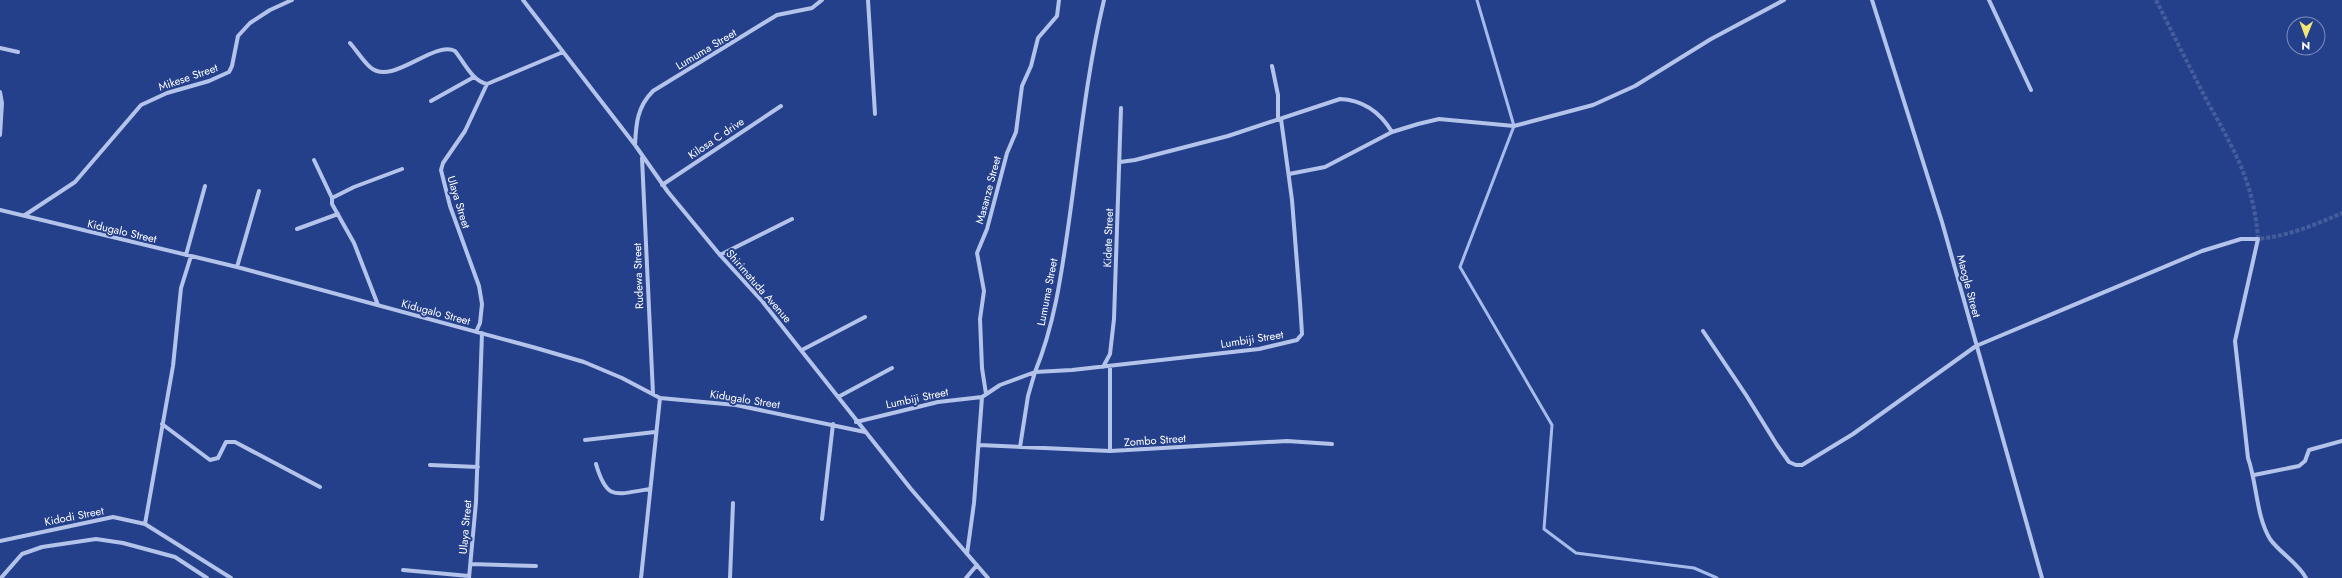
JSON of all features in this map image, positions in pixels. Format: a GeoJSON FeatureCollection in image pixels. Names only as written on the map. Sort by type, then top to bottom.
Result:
{"type":"FeatureCollection","features":[{"type":"Feature","properties":{"kind":"street","name":"Mikese Street"},"geometry":{"type":"LineString","coordinates":[[25,215],[75,182],[141,105],[167,93],[209,81],[229,72],[232,66],[238,36],[250,24],[270,10],[292,0]]}},
{"type":"Feature","properties":{"kind":"street","name":"Shirimatuda Avenue"},"geometry":{"type":"LineString","coordinates":[[523,0],[635,145],[662,185],[720,255],[762,301],[840,396],[856,422],[866,432],[911,489],[988,578]]}},
{"type":"Feature","properties":{"kind":"street","name":"Lumuma Street"},"geometry":{"type":"LineString","coordinates":[[635,145],[636,125],[640,109],[653,92],[777,16],[812,8],[822,0]]}},
{"type":"Feature","properties":{"kind":"street"},"geometry":{"type":"LineString","coordinates":[[868,0],[875,114]]}},
{"type":"Feature","properties":{"kind":"street","name":"Masanze Street"},"geometry":{"type":"LineString","coordinates":[[986,394],[982,368],[980,320],[984,291],[976,253],[987,229],[1007,153],[1016,132],[1022,86],[1031,66],[1038,38],[1057,16],[1059,0]]}},
{"type":"Feature","properties":{"kind":"street","name":"Lumuma Street"},"geometry":{"type":"LineString","coordinates":[[1020,447],[1028,396],[1047,340],[1056,303],[1084,108],[1104,0]]}},
{"type":"Feature","properties":{"kind":"street"},"geometry":{"type":"LineString","coordinates":[[1289,174],[1325,167],[1392,132],[1439,119],[1514,126],[1593,105],[1635,86],[1711,39],[1784,0]]}},
{"type":"Feature","properties":{"kind":"street","name":"Maogle Street"},"geometry":{"type":"LineString","coordinates":[[1872,0],[1940,215],[2042,578]]}},
{"type":"Feature","properties":{"kind":"street"},"geometry":{"type":"LineString","coordinates":[[1989,0],[2031,90]]}},
{"type":"Feature","properties":{"kind":"street"},"geometry":{"type":"LineString","coordinates":[[350,43],[371,69],[382,72],[407,65],[437,52],[451,49],[455,51],[474,77],[481,83],[487,84],[563,52]]}},
{"type":"Feature","properties":{"kind":"street"},"geometry":{"type":"LineString","coordinates":[[0,48],[18,52]]}},
{"type":"Feature","properties":{"kind":"street","name":"Lumbiji Street"},"geometry":{"type":"LineString","coordinates":[[1035,372],[1103,367],[1259,349],[1298,340],[1302,334],[1302,325],[1289,174],[1279,120],[1278,95],[1272,66]]}},
{"type":"Feature","properties":{"kind":"street"},"geometry":{"type":"LineString","coordinates":[[431,101],[474,77]]}},
{"type":"Feature","properties":{"kind":"street","name":"Ulaya Street"},"geometry":{"type":"LineString","coordinates":[[476,332],[480,323],[482,304],[479,286],[450,206],[441,170],[465,131],[487,84]]}},
{"type":"Feature","properties":{"kind":"street"},"geometry":{"type":"LineString","coordinates":[[0,92],[2,103],[0,135]]}},
{"type":"Feature","properties":{"kind":"street"},"geometry":{"type":"LineString","coordinates":[[1120,162],[1135,160],[1215,140],[1340,99],[1348,99],[1371,108],[1383,117],[1392,132]]}},
{"type":"Feature","properties":{"kind":"street","name":"Kilosa C drive"},"geometry":{"type":"LineString","coordinates":[[662,185],[781,106]]}},
{"type":"Feature","properties":{"kind":"street","name":"Kidete Street"},"geometry":{"type":"LineString","coordinates":[[1103,367],[1110,354],[1114,319],[1122,108]]}},
{"type":"Feature","properties":{"kind":"street","name":"Rudewa Street"},"geometry":{"type":"LineString","coordinates":[[642,157],[653,394]]}},
{"type":"Feature","properties":{"kind":"street"},"geometry":{"type":"LineString","coordinates":[[314,160],[332,198],[332,204],[354,243],[378,305]]}},
{"type":"Feature","properties":{"kind":"street"},"geometry":{"type":"LineString","coordinates":[[332,198],[349,189],[402,169]]}},
{"type":"Feature","properties":{"kind":"street"},"geometry":{"type":"LineString","coordinates":[[145,524],[173,366],[180,288],[205,186]]}},
{"type":"Feature","properties":{"kind":"street"},"geometry":{"type":"LineString","coordinates":[[237,267],[259,191]]}},
{"type":"Feature","properties":{"kind":"street","name":"Kidugalo Street"},"geometry":{"type":"LineString","coordinates":[[0,210],[237,267],[584,362],[622,378],[660,398],[736,405],[866,432]]}},
{"type":"Feature","properties":{"kind":"street"},"geometry":{"type":"LineString","coordinates":[[297,229],[338,214]]}},
{"type":"Feature","properties":{"kind":"street"},"geometry":{"type":"LineString","coordinates":[[720,255],[792,219]]}},
{"type":"Feature","properties":{"kind":"street"},"geometry":{"type":"LineString","coordinates":[[1703,330],[1746,395],[1777,446],[1789,462],[1796,466],[1812,460],[1853,434],[1976,346],[2195,254],[2234,241],[2258,239],[2235,341],[2248,458],[2254,475],[2264,526],[2270,539],[2306,578]]}},
{"type":"Feature","properties":{"kind":"street"},"geometry":{"type":"LineString","coordinates":[[802,350],[865,317]]}},
{"type":"Feature","properties":{"kind":"street","name":"Ulaya Street"},"geometry":{"type":"LineString","coordinates":[[469,577],[478,466],[482,333]]}},
{"type":"Feature","properties":{"kind":"street"},"geometry":{"type":"LineString","coordinates":[[1110,366],[1110,451]]}},
{"type":"Feature","properties":{"kind":"street"},"geometry":{"type":"LineString","coordinates":[[840,396],[892,368]]}},
{"type":"Feature","properties":{"kind":"street"},"geometry":{"type":"LineString","coordinates":[[967,554],[972,532],[980,445],[982,397],[1000,385],[1035,372]]}},
{"type":"Feature","properties":{"kind":"street","name":"Lumbiji Street"},"geometry":{"type":"LineString","coordinates":[[856,422],[938,402],[982,397]]}},
{"type":"Feature","properties":{"kind":"street"},"geometry":{"type":"LineString","coordinates":[[641,578],[655,432],[660,398]]}},
{"type":"Feature","properties":{"kind":"street"},"geometry":{"type":"LineString","coordinates":[[162,424],[210,460],[218,458],[226,442],[235,442],[320,487]]}},
{"type":"Feature","properties":{"kind":"street"},"geometry":{"type":"LineString","coordinates":[[822,520],[833,424]]}},
{"type":"Feature","properties":{"kind":"street"},"geometry":{"type":"LineString","coordinates":[[585,440],[655,432]]}},
{"type":"Feature","properties":{"kind":"street","name":"Zombo Street"},"geometry":{"type":"LineString","coordinates":[[980,445],[1076,451],[1110,451],[1287,441],[1332,444]]}},
{"type":"Feature","properties":{"kind":"street"},"geometry":{"type":"LineString","coordinates":[[2254,475],[2299,466],[2305,461],[2309,450],[2342,441]]}},
{"type":"Feature","properties":{"kind":"street"},"geometry":{"type":"LineString","coordinates":[[596,464],[602,484],[607,490],[620,493],[650,489]]}},
{"type":"Feature","properties":{"kind":"street"},"geometry":{"type":"LineString","coordinates":[[430,465],[478,466]]}},
{"type":"Feature","properties":{"kind":"street"},"geometry":{"type":"LineString","coordinates":[[730,578],[733,503]]}},
{"type":"Feature","properties":{"kind":"street","name":"Kidodi Street"},"geometry":{"type":"LineString","coordinates":[[0,541],[113,517],[145,524],[231,578]]}},
{"type":"Feature","properties":{"kind":"street"},"geometry":{"type":"LineString","coordinates":[[1,578],[22,554],[42,547],[96,539],[123,543],[175,557],[207,578]]}},
{"type":"Feature","properties":{"kind":"street"},"geometry":{"type":"LineString","coordinates":[[471,564],[536,566]]}},
{"type":"Feature","properties":{"kind":"street"},"geometry":{"type":"LineString","coordinates":[[966,578],[977,565]]}},
{"type":"Feature","properties":{"kind":"street"},"geometry":{"type":"LineString","coordinates":[[403,570],[469,577]]}},
{"type":"Feature","properties":{"kind":"waterway"},"geometry":{"type":"LineString","coordinates":[[1477,0],[1514,126],[1460,267],[1552,425],[1544,529],[1576,553],[1694,568],[1717,578]]}},
{"type":"Feature","properties":{"kind":"tunnel"},"geometry":{"type":"LineString","coordinates":[[2156,0],[2241,167],[2252,201],[2258,239],[2269,238],[2301,229],[2342,213]]}}]}
